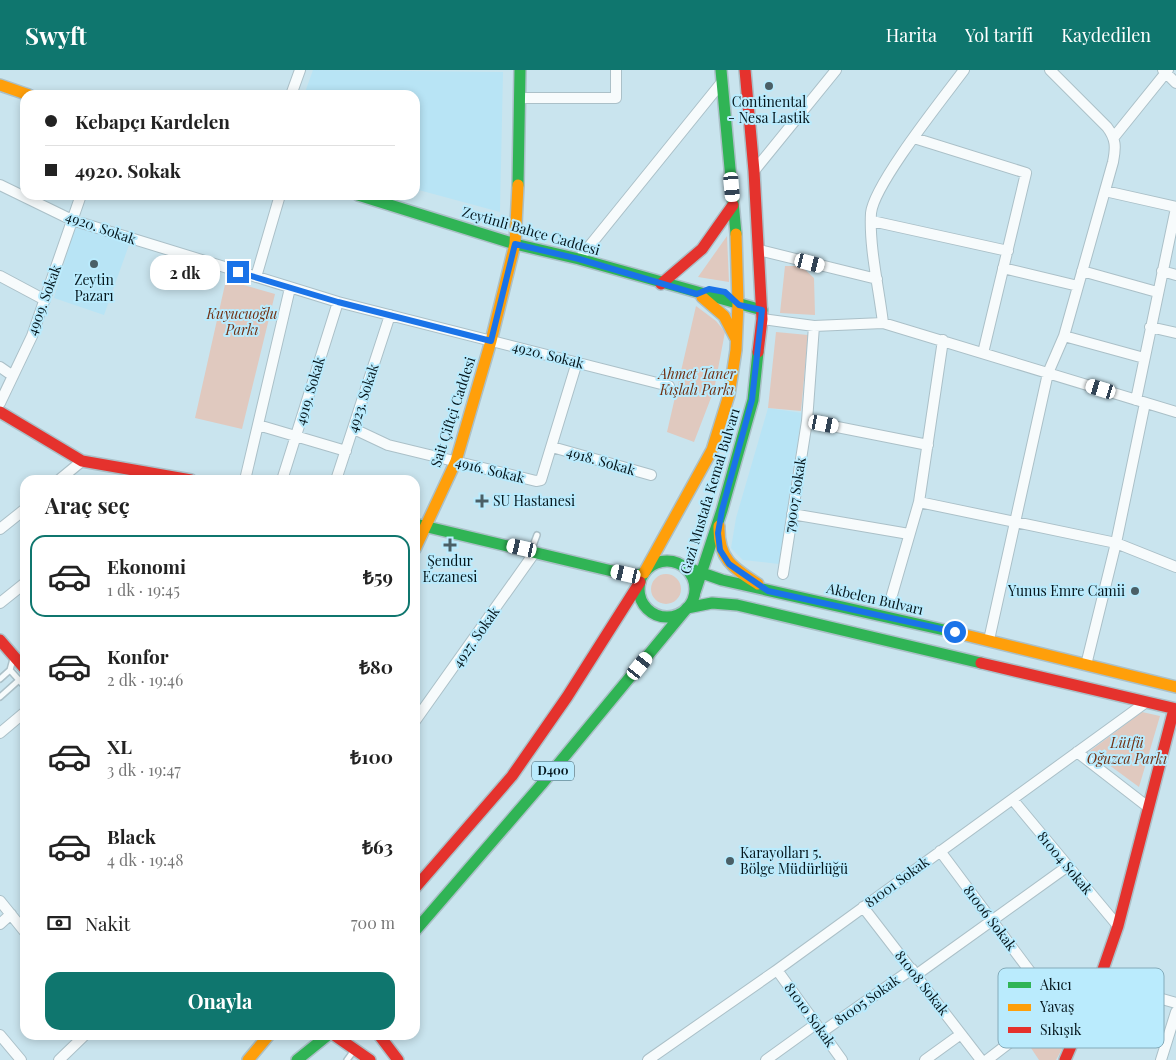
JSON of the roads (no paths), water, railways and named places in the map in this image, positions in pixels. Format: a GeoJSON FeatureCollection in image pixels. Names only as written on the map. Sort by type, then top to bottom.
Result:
{"type":"FeatureCollection","features":[{"type":"Feature","properties":{"kind":"main road","name":"Sait Çiftçi Caddesi"},"geometry":{"type":"LineString","coordinates":[[421,525],[456,461],[491,341],[515,244],[520,70]]}},
{"type":"Feature","properties":{"kind":"main road","name":"Gazi Mustafa Kemal Bulvarı"},"geometry":{"type":"LineString","coordinates":[[420,882],[512,776],[567,696],[642,577],[688,498],[717,438],[731,393],[739,305],[733,205],[721,70]]}},
{"type":"Feature","properties":{"kind":"main road","name":"Gazi Mustafa Kemal Bulvarı"},"geometry":{"type":"LineString","coordinates":[[695,592],[722,510],[752,400],[762,315],[754,171],[745,70]]}},
{"type":"Feature","properties":{"kind":"main road"},"geometry":{"type":"LineString","coordinates":[[0,85],[20,92]]}},
{"type":"Feature","properties":{"kind":"main road","name":"Zeytinli Bahçe Caddesi"},"geometry":{"type":"LineString","coordinates":[[374,200],[515,244],[579,259],[697,294]]}},
{"type":"Feature","properties":{"kind":"main road"},"geometry":{"type":"LineString","coordinates":[[661,284],[686,266],[706,245],[733,205]]}},
{"type":"Feature","properties":{"kind":"main road"},"geometry":{"type":"LineString","coordinates":[[736,339],[724,316],[697,294],[709,289],[729,293],[739,305],[762,315]]}},
{"type":"Feature","properties":{"kind":"main road"},"geometry":{"type":"LineString","coordinates":[[0,412],[82,460],[137,475]]}},
{"type":"Feature","properties":{"kind":"main road"},"geometry":{"type":"LineString","coordinates":[[722,510],[718,533],[720,550],[729,564],[768,591]]}},
{"type":"Feature","properties":{"kind":"main road"},"geometry":{"type":"LineString","coordinates":[[421,525],[642,577]]}},
{"type":"Feature","properties":{"kind":"main road"},"geometry":{"type":"LineString","coordinates":[[687,608],[695,592],[691,574],[685,567],[668,560],[650,566],[642,577],[641,600],[654,613],[671,616],[687,608],[713,602],[737,605],[1175,709],[1118,926],[1103,968]]}},
{"type":"Feature","properties":{"kind":"main road","name":"Akbelen Bulvarı"},"geometry":{"type":"LineString","coordinates":[[685,567],[768,591],[989,640],[1176,687]]}},
{"type":"Feature","properties":{"kind":"main road","name":"D400"},"geometry":{"type":"LineString","coordinates":[[420,925],[542,785],[687,608]]}},
{"type":"Feature","properties":{"kind":"main road"},"geometry":{"type":"LineString","coordinates":[[0,640],[20,663]]}},
{"type":"Feature","properties":{"kind":"main road"},"geometry":{"type":"LineString","coordinates":[[248,1060],[265,1040]]}},
{"type":"Feature","properties":{"kind":"main road"},"geometry":{"type":"LineString","coordinates":[[297,1060],[322,1040]]}},
{"type":"Feature","properties":{"kind":"main road"},"geometry":{"type":"LineString","coordinates":[[342,1040],[370,1060]]}},
{"type":"Feature","properties":{"kind":"main road"},"geometry":{"type":"LineString","coordinates":[[383,1040],[398,1060]]}},
{"type":"Feature","properties":{"kind":"main road"},"geometry":{"type":"LineString","coordinates":[[1065,1060],[1070,1048]]}},
{"type":"Feature","properties":{"kind":"street"},"geometry":{"type":"LineString","coordinates":[[293,90],[300,70]]}},
{"type":"Feature","properties":{"kind":"street"},"geometry":{"type":"LineString","coordinates":[[520,98],[616,98],[616,70]]}},
{"type":"Feature","properties":{"kind":"street"},"geometry":{"type":"LineString","coordinates":[[754,171],[836,70]]}},
{"type":"Feature","properties":{"kind":"street"},"geometry":{"type":"LineString","coordinates":[[883,323],[871,211],[887,177],[964,70]]}},
{"type":"Feature","properties":{"kind":"street"},"geometry":{"type":"LineString","coordinates":[[989,640],[1048,373],[1064,336],[1114,162],[1116,147],[1114,137],[1107,127],[1054,71]]}},
{"type":"Feature","properties":{"kind":"street"},"geometry":{"type":"LineString","coordinates":[[1114,137],[1166,71],[1176,83]]}},
{"type":"Feature","properties":{"kind":"street"},"geometry":{"type":"LineString","coordinates":[[579,259],[722,82]]}},
{"type":"Feature","properties":{"kind":"street"},"geometry":{"type":"LineString","coordinates":[[914,138],[1026,173],[983,353]]}},
{"type":"Feature","properties":{"kind":"street","name":"4920. Sokak"},"geometry":{"type":"LineString","coordinates":[[0,185],[20,195]]}},
{"type":"Feature","properties":{"kind":"street"},"geometry":{"type":"LineString","coordinates":[[1086,665],[1116,543],[1140,401],[1144,358],[1176,208],[1105,191]]}},
{"type":"Feature","properties":{"kind":"street","name":"4920. Sokak"},"geometry":{"type":"LineString","coordinates":[[31,200],[72,220],[338,302],[669,386]]}},
{"type":"Feature","properties":{"kind":"street","name":"4909. Sokak"},"geometry":{"type":"LineString","coordinates":[[0,403],[32,336],[79,200]]}},
{"type":"Feature","properties":{"kind":"street"},"geometry":{"type":"LineString","coordinates":[[256,277],[279,200]]}},
{"type":"Feature","properties":{"kind":"street"},"geometry":{"type":"LineString","coordinates":[[872,221],[1008,251]]}},
{"type":"Feature","properties":{"kind":"street"},"geometry":{"type":"LineString","coordinates":[[1166,253],[1176,240]]}},
{"type":"Feature","properties":{"kind":"street"},"geometry":{"type":"LineString","coordinates":[[759,250],[877,279]]}},
{"type":"Feature","properties":{"kind":"street"},"geometry":{"type":"LineString","coordinates":[[1003,268],[1078,286]]}},
{"type":"Feature","properties":{"kind":"street"},"geometry":{"type":"LineString","coordinates":[[1082,271],[1157,292]]}},
{"type":"Feature","properties":{"kind":"street"},"geometry":{"type":"LineString","coordinates":[[1162,271],[1176,275]]}},
{"type":"Feature","properties":{"kind":"street"},"geometry":{"type":"LineString","coordinates":[[0,276],[45,300]]}},
{"type":"Feature","properties":{"kind":"street"},"geometry":{"type":"LineString","coordinates":[[246,475],[290,288]]}},
{"type":"Feature","properties":{"kind":"street","name":"4919. Sokak"},"geometry":{"type":"LineString","coordinates":[[284,475],[338,302]]}},
{"type":"Feature","properties":{"kind":"street","name":"4923. Sokak"},"geometry":{"type":"LineString","coordinates":[[338,475],[390,315]]}},
{"type":"Feature","properties":{"kind":"street"},"geometry":{"type":"LineString","coordinates":[[762,315],[814,326],[883,323],[1176,412]]}},
{"type":"Feature","properties":{"kind":"street","name":"79007 Sokak"},"geometry":{"type":"LineString","coordinates":[[783,574],[807,421],[814,326]]}},
{"type":"Feature","properties":{"kind":"street"},"geometry":{"type":"LineString","coordinates":[[1150,327],[1176,333]]}},
{"type":"Feature","properties":{"kind":"street"},"geometry":{"type":"LineString","coordinates":[[1064,336],[1144,358]]}},
{"type":"Feature","properties":{"kind":"street"},"geometry":{"type":"LineString","coordinates":[[892,595],[919,502],[943,340]]}},
{"type":"Feature","properties":{"kind":"street"},"geometry":{"type":"LineString","coordinates":[[552,447],[576,362]]}},
{"type":"Feature","properties":{"kind":"street"},"geometry":{"type":"LineString","coordinates":[[0,367],[13,376]]}},
{"type":"Feature","properties":{"kind":"street"},"geometry":{"type":"LineString","coordinates":[[807,421],[928,445]]}},
{"type":"Feature","properties":{"kind":"street"},"geometry":{"type":"LineString","coordinates":[[258,425],[346,451]]}},
{"type":"Feature","properties":{"kind":"street","name":"4916. Sokak"},"geometry":{"type":"LineString","coordinates":[[354,429],[388,445],[542,480],[552,447]]}},
{"type":"Feature","properties":{"kind":"street","name":"4918. Sokak"},"geometry":{"type":"LineString","coordinates":[[552,447],[651,475]]}},
{"type":"Feature","properties":{"kind":"street"},"geometry":{"type":"LineString","coordinates":[[65,475],[82,460]]}},
{"type":"Feature","properties":{"kind":"street"},"geometry":{"type":"LineString","coordinates":[[919,502],[1116,543],[1176,567]]}},
{"type":"Feature","properties":{"kind":"street"},"geometry":{"type":"LineString","coordinates":[[792,514],[909,534]]}},
{"type":"Feature","properties":{"kind":"street"},"geometry":{"type":"LineString","coordinates":[[0,529],[20,517]]}},
{"type":"Feature","properties":{"kind":"street","name":"4927. Sokak"},"geometry":{"type":"LineString","coordinates":[[420,711],[533,552]]}},
{"type":"Feature","properties":{"kind":"street"},"geometry":{"type":"LineString","coordinates":[[0,603],[20,587]]}},
{"type":"Feature","properties":{"kind":"street","name":"81001 Sokak"},"geometry":{"type":"LineString","coordinates":[[648,1060],[777,970],[1146,703]]}},
{"type":"Feature","properties":{"kind":"street"},"geometry":{"type":"LineString","coordinates":[[0,733],[20,716]]}},
{"type":"Feature","properties":{"kind":"street"},"geometry":{"type":"LineString","coordinates":[[1077,752],[1148,807]]}},
{"type":"Feature","properties":{"kind":"street","name":"81004 Sokak"},"geometry":{"type":"LineString","coordinates":[[1013,800],[1118,926]]}},
{"type":"Feature","properties":{"kind":"street","name":"81006 Sokak"},"geometry":{"type":"LineString","coordinates":[[940,851],[1027,968]]}},
{"type":"Feature","properties":{"kind":"street","name":"81005 Sokak"},"geometry":{"type":"LineString","coordinates":[[766,1060],[914,972],[1068,866]]}},
{"type":"Feature","properties":{"kind":"street"},"geometry":{"type":"LineString","coordinates":[[0,901],[20,926]]}},
{"type":"Feature","properties":{"kind":"street","name":"81008 Sokak"},"geometry":{"type":"LineString","coordinates":[[863,907],[981,1060]]}},
{"type":"Feature","properties":{"kind":"street"},"geometry":{"type":"LineString","coordinates":[[0,924],[11,914]]}},
{"type":"Feature","properties":{"kind":"street","name":"81010 Sokak"},"geometry":{"type":"LineString","coordinates":[[777,970],[842,1060]]}},
{"type":"Feature","properties":{"kind":"street"},"geometry":{"type":"LineString","coordinates":[[1161,1060],[1176,1012]]}},
{"type":"Feature","properties":{"kind":"street"},"geometry":{"type":"LineString","coordinates":[[0,1034],[21,1060]]}},
{"type":"Feature","properties":{"kind":"street"},"geometry":{"type":"LineString","coordinates":[[925,1060],[961,1034]]}},
{"type":"Feature","properties":{"kind":"street"},"geometry":{"type":"LineString","coordinates":[[58,1060],[80,1040]]}},
{"type":"Feature","properties":{"kind":"street"},"geometry":{"type":"LineString","coordinates":[[987,1060],[1003,1048]]}},
{"type":"Feature","properties":{"kind":"lane"},"geometry":{"type":"LineString","coordinates":[[533,552],[537,536]]}},
{"type":"Feature","properties":{"kind":"lane"},"geometry":{"type":"LineString","coordinates":[[0,679],[10,670],[14,656]]}},
{"type":"Feature","properties":{"kind":"lane"},"geometry":{"type":"LineString","coordinates":[[0,697],[19,680],[10,670]]}},
{"type":"Feature","properties":{"kind":"lane"},"geometry":{"type":"LineString","coordinates":[[347,1060],[355,1049]]}},
{"type":"Feature","properties":{"kind":"place","name":"Continental - Nesa Lastik"},"geometry":{"type":"Point","coordinates":[769,86]}},
{"type":"Feature","properties":{"kind":"place","name":"Zeytin Pazarı"},"geometry":{"type":"Point","coordinates":[94,264]}},
{"type":"Feature","properties":{"kind":"place","name":"SU Hastanesi"},"geometry":{"type":"Point","coordinates":[482,501]}},
{"type":"Feature","properties":{"kind":"place","name":"Şendur Eczanesi"},"geometry":{"type":"Point","coordinates":[450,545]}},
{"type":"Feature","properties":{"kind":"place","name":"Yunus Emre Camii"},"geometry":{"type":"Point","coordinates":[1135,591]}},
{"type":"Feature","properties":{"kind":"place","name":"Karayolları 5. Bölge Müdürlüğü"},"geometry":{"type":"Point","coordinates":[730,861]}},
{"type":"Feature","properties":{"kind":"park label","name":"Kuyucuoğlu Parkı"},"geometry":{"type":"Point","coordinates":[242,322]}},
{"type":"Feature","properties":{"kind":"park label","name":"Ahmet Taner Kışlalı Parkı"},"geometry":{"type":"Point","coordinates":[697,382]}},
{"type":"Feature","properties":{"kind":"park label","name":"Lütfü Oğuzca Parkı"},"geometry":{"type":"Point","coordinates":[1127,752]}}]}
